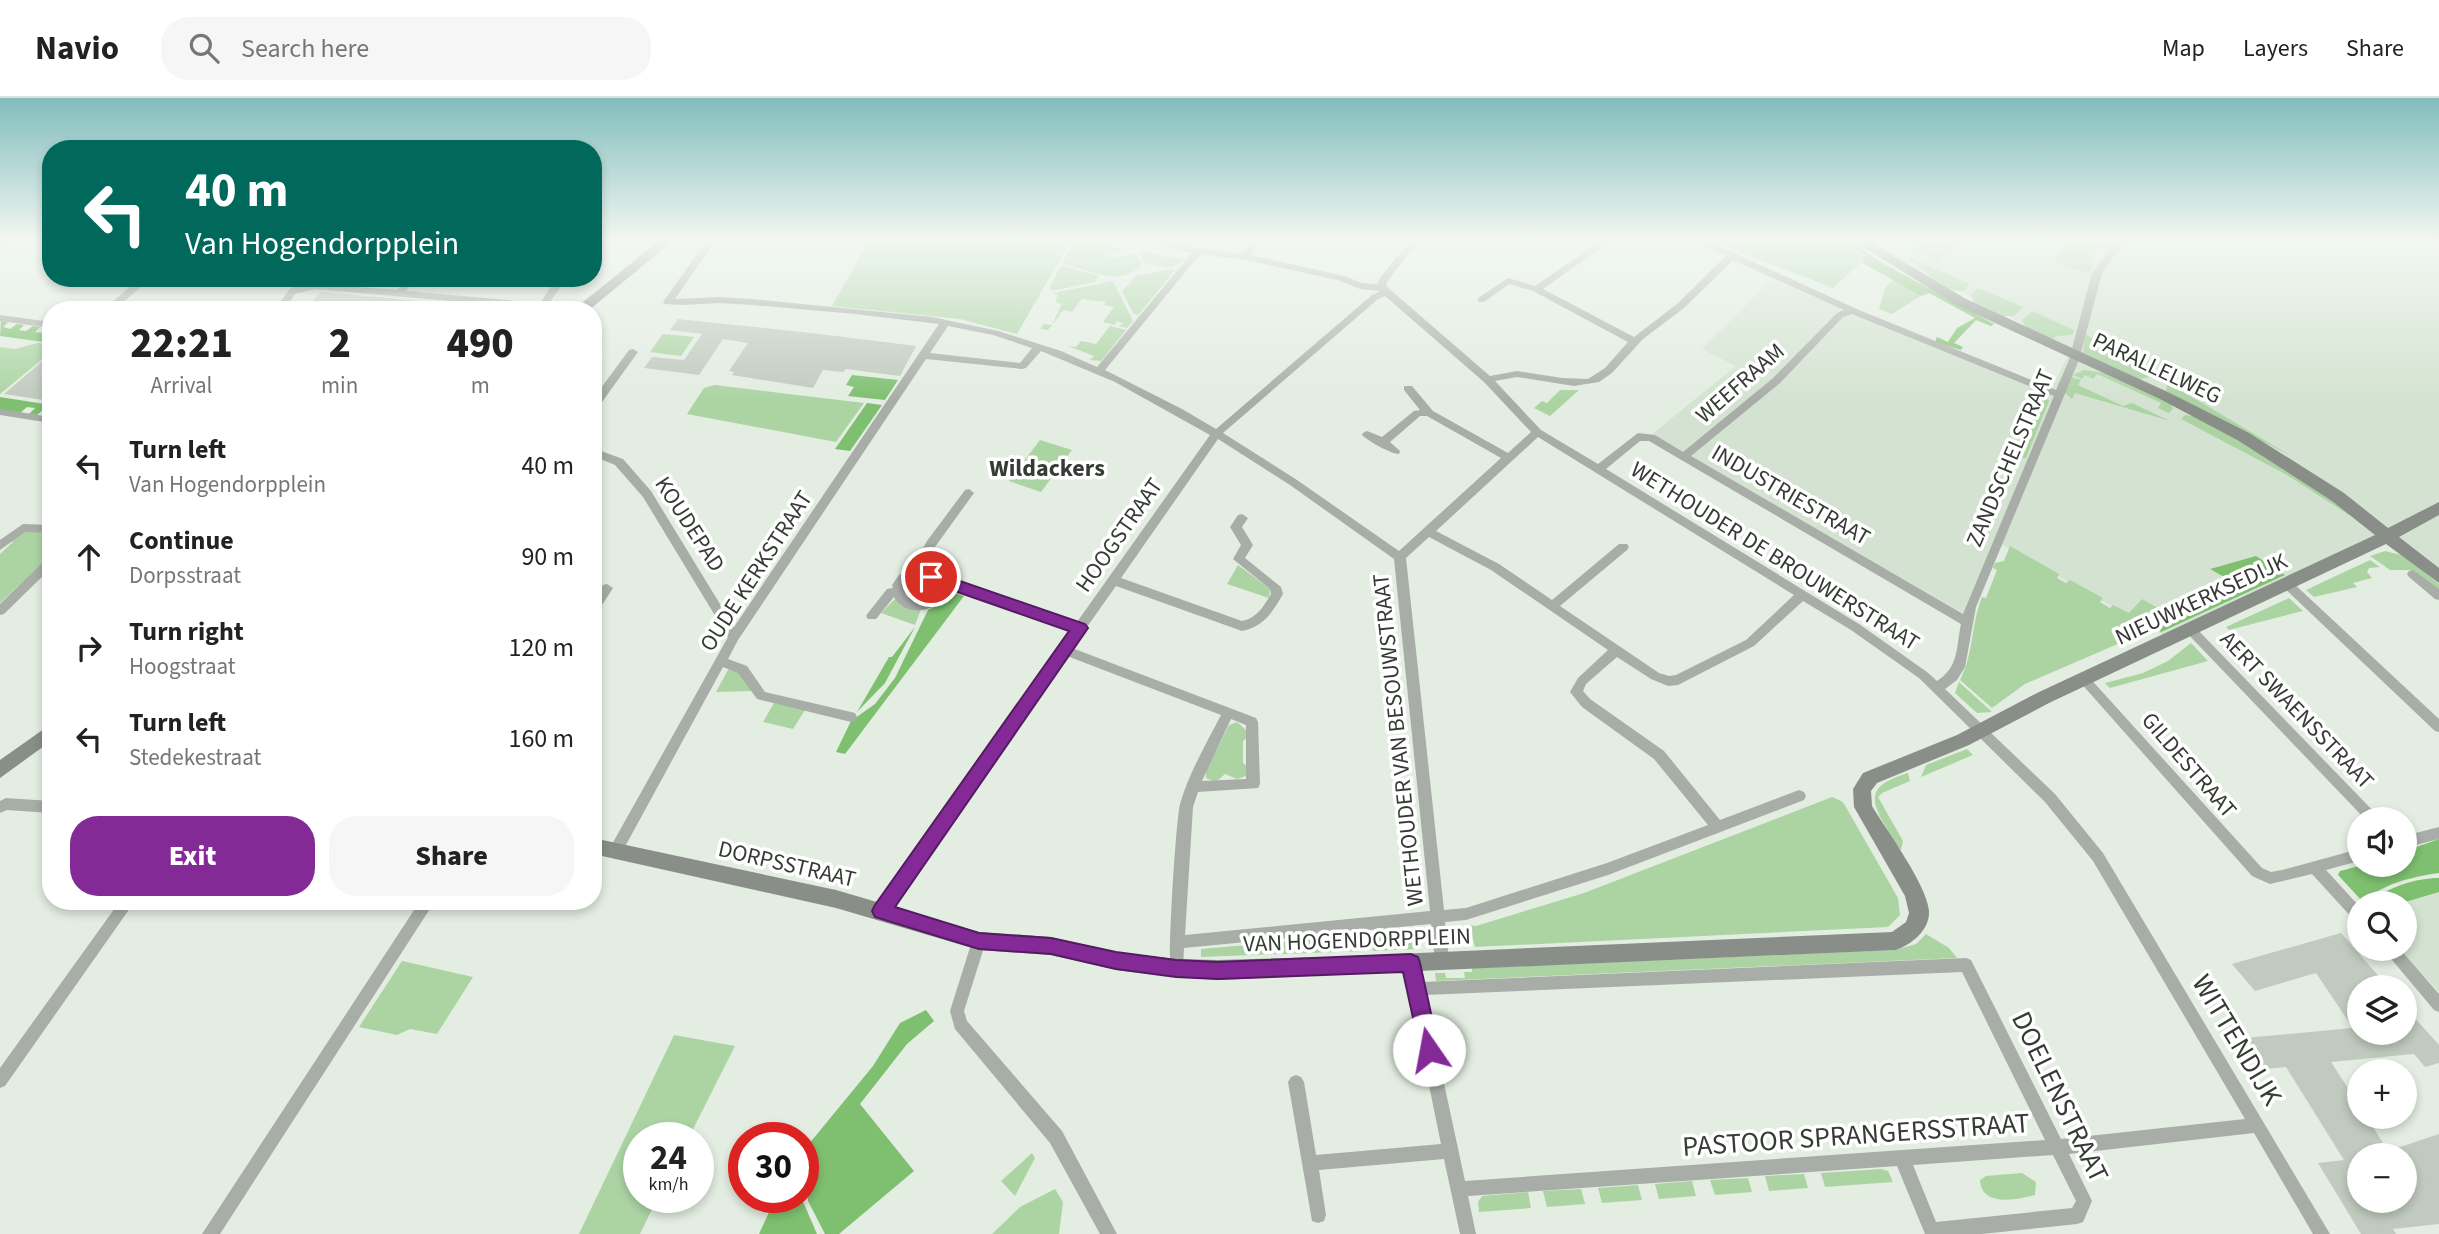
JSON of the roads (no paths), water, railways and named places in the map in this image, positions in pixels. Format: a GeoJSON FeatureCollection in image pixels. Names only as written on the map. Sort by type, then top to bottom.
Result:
{"type":"FeatureCollection","features":[{"type":"Feature","properties":{"kind":"street"},"geometry":{"type":"LineString","coordinates":[[418,294],[545,301],[550,294]]}},
{"type":"Feature","properties":{"kind":"street"},"geometry":{"type":"LineString","coordinates":[[673,294],[668,302],[733,301],[945,323],[1038,348],[1099,371],[1217,433],[1400,557],[1536,432]]}},
{"type":"Feature","properties":{"kind":"street"},"geometry":{"type":"LineString","coordinates":[[1099,371],[1163,294]]}},
{"type":"Feature","properties":{"kind":"street","name":"HOOGSTRAAT"},"geometry":{"type":"LineString","coordinates":[[881,911],[1217,433],[1379,294]]}},
{"type":"Feature","properties":{"kind":"street"},"geometry":{"type":"LineString","coordinates":[[1388,294],[1488,380],[1512,372],[1566,382],[1591,382],[1630,349],[1634,341],[1660,323],[1691,294]]}},
{"type":"Feature","properties":{"kind":"street"},"geometry":{"type":"LineString","coordinates":[[1481,300],[1490,294]]}},
{"type":"Feature","properties":{"kind":"street"},"geometry":{"type":"LineString","coordinates":[[1545,294],[1634,341]]}},
{"type":"Feature","properties":{"kind":"street"},"geometry":{"type":"LineString","coordinates":[[1817,294],[2058,394]]}},
{"type":"Feature","properties":{"kind":"street","name":"PARALLELWEG"},"geometry":{"type":"LineString","coordinates":[[1948,294],[2185,405],[2244,437],[2305,474],[2389,534],[2439,576]]}},
{"type":"Feature","properties":{"kind":"street","name":"ZANDSCHELSTRAAT"},"geometry":{"type":"LineString","coordinates":[[1937,688],[1953,677],[1959,667],[1966,622],[2074,354],[2091,294]]}},
{"type":"Feature","properties":{"kind":"street","name":"WEEFRAAM"},"geometry":{"type":"LineString","coordinates":[[1683,457],[1776,381],[1840,315],[1852,310]]}},
{"type":"Feature","properties":{"kind":"street"},"geometry":{"type":"LineString","coordinates":[[0,318],[42,324]]}},
{"type":"Feature","properties":{"kind":"street","name":"OUDE KERKSTRAAT"},"geometry":{"type":"LineString","coordinates":[[615,850],[734,637],[945,323]]}},
{"type":"Feature","properties":{"kind":"street"},"geometry":{"type":"LineString","coordinates":[[924,356],[1022,366],[1038,348]]}},
{"type":"Feature","properties":{"kind":"street"},"geometry":{"type":"LineString","coordinates":[[602,395],[633,352]]}},
{"type":"Feature","properties":{"kind":"street","name":"WETHOUDER DE BROUWERSTRAAT"},"geometry":{"type":"LineString","coordinates":[[1488,380],[1536,432],[1894,653],[1981,729]]}},
{"type":"Feature","properties":{"kind":"street"},"geometry":{"type":"LineString","coordinates":[[1408,388],[1429,413],[1509,458]]}},
{"type":"Feature","properties":{"kind":"street"},"geometry":{"type":"LineString","coordinates":[[0,412],[42,419]]}},
{"type":"Feature","properties":{"kind":"street"},"geometry":{"type":"LineString","coordinates":[[1383,442],[1418,413],[1429,413]]}},
{"type":"Feature","properties":{"kind":"street"},"geometry":{"type":"LineString","coordinates":[[1367,435],[1395,450]]}},
{"type":"Feature","properties":{"kind":"street","name":"INDUSTRIESTRAAT"},"geometry":{"type":"LineString","coordinates":[[1598,470],[1642,436],[1683,457],[1966,622]]}},
{"type":"Feature","properties":{"kind":"street","name":"KOUDEPAD"},"geometry":{"type":"LineString","coordinates":[[602,456],[619,462],[647,494],[734,637]]}},
{"type":"Feature","properties":{"kind":"street"},"geometry":{"type":"LineString","coordinates":[[917,571],[918,563],[968,493]]}},
{"type":"Feature","properties":{"kind":"street","name":"NIEUWKERKSEDIJK"},"geometry":{"type":"LineString","coordinates":[[1981,729],[2083,678],[2287,584],[2439,508]]}},
{"type":"Feature","properties":{"kind":"street"},"geometry":{"type":"LineString","coordinates":[[1113,580],[1242,626],[1253,625],[1266,613],[1277,594],[1275,587],[1239,559],[1247,545],[1236,527],[1242,519]]}},
{"type":"Feature","properties":{"kind":"street"},"geometry":{"type":"LineString","coordinates":[[0,546],[23,528],[42,529]]}},
{"type":"Feature","properties":{"kind":"street"},"geometry":{"type":"LineString","coordinates":[[1428,532],[1495,567],[1655,676],[1668,681],[1678,680],[1750,643],[1802,595]]}},
{"type":"Feature","properties":{"kind":"street"},"geometry":{"type":"LineString","coordinates":[[1552,606],[1623,547]]}},
{"type":"Feature","properties":{"kind":"street","name":"WETHOUDER VAN BESOUWSTRAAT"},"geometry":{"type":"LineString","coordinates":[[1400,557],[1442,961]]}},
{"type":"Feature","properties":{"kind":"street"},"geometry":{"type":"LineString","coordinates":[[0,611],[42,570]]}},
{"type":"Feature","properties":{"kind":"street"},"geometry":{"type":"LineString","coordinates":[[897,592],[903,578],[917,571],[1080,628]]}},
{"type":"Feature","properties":{"kind":"street"},"geometry":{"type":"LineString","coordinates":[[2413,574],[2439,596]]}},
{"type":"Feature","properties":{"kind":"street"},"geometry":{"type":"LineString","coordinates":[[897,592],[905,603],[923,606],[941,597],[946,582]]}},
{"type":"Feature","properties":{"kind":"street"},"geometry":{"type":"LineString","coordinates":[[2287,584],[2439,727]]}},
{"type":"Feature","properties":{"kind":"street"},"geometry":{"type":"LineString","coordinates":[[602,596],[607,588]]}},
{"type":"Feature","properties":{"kind":"street"},"geometry":{"type":"LineString","coordinates":[[872,616],[891,592],[897,592]]}},
{"type":"Feature","properties":{"kind":"street","name":"AERT SWAENSSTRAAT"},"geometry":{"type":"LineString","coordinates":[[2190,629],[2362,807]]}},
{"type":"Feature","properties":{"kind":"street"},"geometry":{"type":"LineString","coordinates":[[1064,650],[1252,722],[1253,784],[1194,787]]}},
{"type":"Feature","properties":{"kind":"street"},"geometry":{"type":"LineString","coordinates":[[1617,650],[1581,681],[1576,692],[1586,703],[1659,755],[1718,828]]}},
{"type":"Feature","properties":{"kind":"street"},"geometry":{"type":"LineString","coordinates":[[721,662],[739,665],[746,671],[761,696],[851,717]]}},
{"type":"Feature","properties":{"kind":"street","name":"GILDESTRAAT"},"geometry":{"type":"LineString","coordinates":[[2083,678],[2248,864],[2265,876],[2283,876],[2315,867]]}},
{"type":"Feature","properties":{"kind":"street"},"geometry":{"type":"LineString","coordinates":[[1176,968],[1186,807],[1228,713]]}},
{"type":"Feature","properties":{"kind":"street","name":"VAN HOGENDORPPLEIN"},"geometry":{"type":"LineString","coordinates":[[1176,968],[1218,970],[1411,963],[1896,941],[1915,927],[1918,904],[1867,816],[1860,796],[1862,789],[1871,778],[1964,740],[1981,729]]}},
{"type":"Feature","properties":{"kind":"street","name":"WITTENDIJK"},"geometry":{"type":"LineString","coordinates":[[1981,729],[2063,813],[2108,872],[2322,1234]]}},
{"type":"Feature","properties":{"kind":"street"},"geometry":{"type":"LineString","coordinates":[[0,770],[42,738]]}},
{"type":"Feature","properties":{"kind":"street","name":"VAN HOGENDORPPLEIN"},"geometry":{"type":"LineString","coordinates":[[1177,942],[1476,912],[1548,891],[1799,796]]}},
{"type":"Feature","properties":{"kind":"street"},"geometry":{"type":"LineString","coordinates":[[0,807],[6,804],[42,806]]}},
{"type":"Feature","properties":{"kind":"street"},"geometry":{"type":"LineString","coordinates":[[2417,839],[2439,833]]}},
{"type":"Feature","properties":{"kind":"street","name":"DORPSSTRAAT"},"geometry":{"type":"LineString","coordinates":[[602,848],[881,911],[979,941],[1051,946],[1116,961],[1176,968]]}},
{"type":"Feature","properties":{"kind":"street"},"geometry":{"type":"LineString","coordinates":[[2347,858],[2315,867],[2347,903]]}},
{"type":"Feature","properties":{"kind":"street"},"geometry":{"type":"LineString","coordinates":[[0,1081],[122,910]]}},
{"type":"Feature","properties":{"kind":"street"},"geometry":{"type":"LineString","coordinates":[[210,1234],[422,910]]}},
{"type":"Feature","properties":{"kind":"street"},"geometry":{"type":"LineString","coordinates":[[979,941],[957,1012],[960,1024],[1056,1137],[1109,1234]]}},
{"type":"Feature","properties":{"kind":"street"},"geometry":{"type":"LineString","coordinates":[[2400,961],[2439,1005]]}},
{"type":"Feature","properties":{"kind":"street"},"geometry":{"type":"LineString","coordinates":[[1411,963],[1468,1234]]}},
{"type":"Feature","properties":{"kind":"street","name":"DOELENSTRAAT"},"geometry":{"type":"LineString","coordinates":[[1417,989],[1966,965],[2084,1200],[2077,1216],[1933,1232]]}},
{"type":"Feature","properties":{"kind":"street"},"geometry":{"type":"LineString","coordinates":[[1296,1082],[1318,1215]]}},
{"type":"Feature","properties":{"kind":"street","name":"PASTOOR SPRANGERSSTRAAT"},"geometry":{"type":"LineString","coordinates":[[1459,1189],[2058,1147],[2257,1125]]}},
{"type":"Feature","properties":{"kind":"street"},"geometry":{"type":"LineString","coordinates":[[1310,1163],[1451,1151]]}},
{"type":"Feature","properties":{"kind":"street"},"geometry":{"type":"LineString","coordinates":[[1902,1159],[1933,1232]]}},
{"type":"Feature","properties":{"kind":"district","name":"Wildackers"},"geometry":{"type":"Point","coordinates":[1047,468]}}]}
